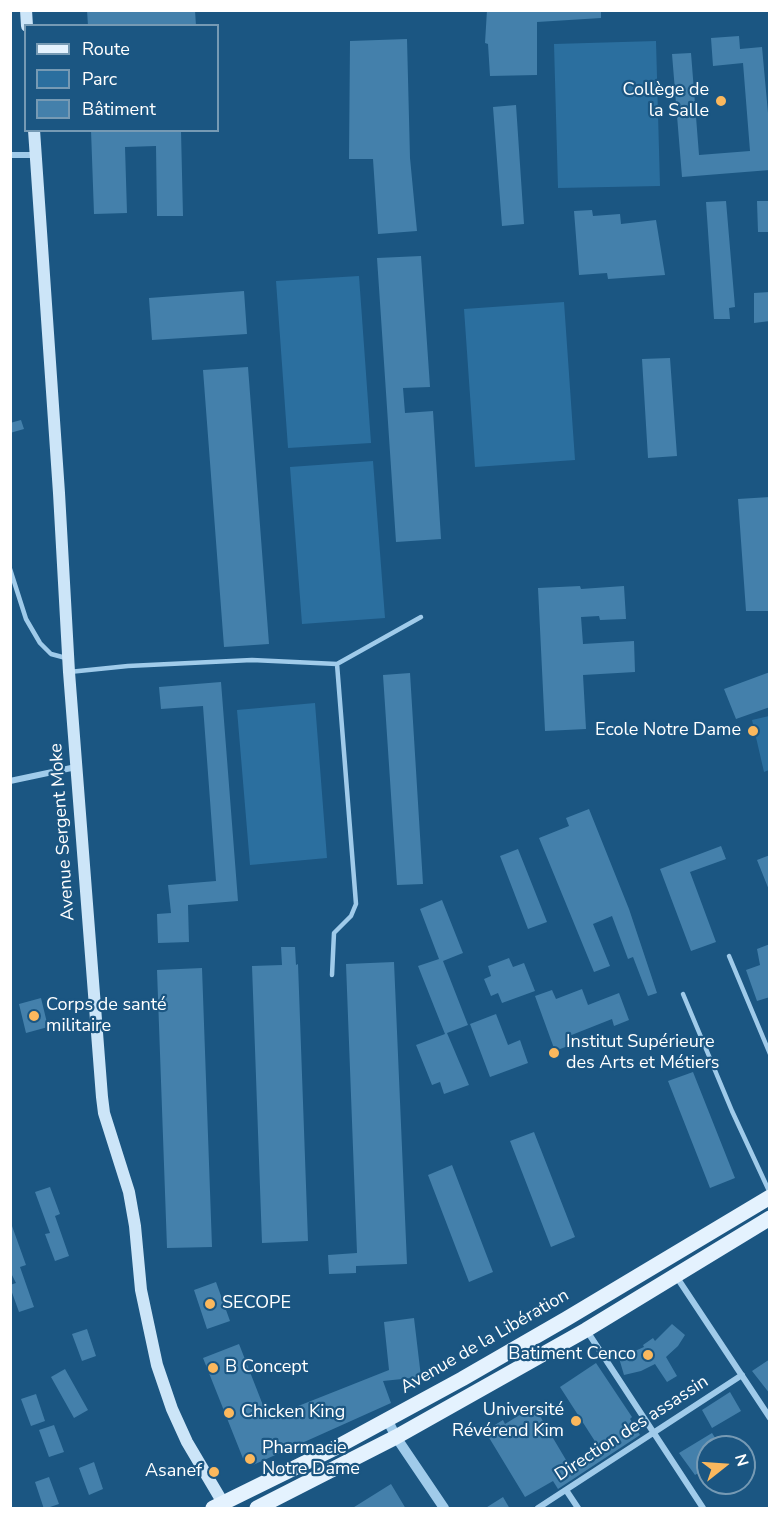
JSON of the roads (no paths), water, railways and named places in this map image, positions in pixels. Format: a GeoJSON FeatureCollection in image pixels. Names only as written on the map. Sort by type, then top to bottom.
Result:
{"type":"FeatureCollection","features":[{"type":"Feature","properties":{"kind":"main road","name":"Avenue Sergent Moke"},"geometry":{"type":"LineString","coordinates":[[34,132],[69,672],[104,1113],[129,1192],[135,1226],[141,1290],[157,1365],[172,1409],[221,1507]]}},
{"type":"Feature","properties":{"kind":"main road","name":"Avenue de la Libération"},"geometry":{"type":"LineString","coordinates":[[221,1507],[387,1419],[566,1319],[770,1195]]}},
{"type":"Feature","properties":{"kind":"main road"},"geometry":{"type":"LineString","coordinates":[[257,1509],[396,1437],[586,1330],[770,1218]]}},
{"type":"Feature","properties":{"kind":"street"},"geometry":{"type":"LineString","coordinates":[[10,155],[35,155]]}},
{"type":"Feature","properties":{"kind":"street"},"geometry":{"type":"LineString","coordinates":[[10,781],[76,767]]}},
{"type":"Feature","properties":{"kind":"street"},"geometry":{"type":"LineString","coordinates":[[676,1276],[770,1418]]}},
{"type":"Feature","properties":{"kind":"street"},"geometry":{"type":"LineString","coordinates":[[586,1330],[703,1509]]}},
{"type":"Feature","properties":{"kind":"street","name":"Direction des assassin"},"geometry":{"type":"LineString","coordinates":[[538,1509],[742,1375]]}},
{"type":"Feature","properties":{"kind":"street"},"geometry":{"type":"LineString","coordinates":[[387,1419],[396,1437],[444,1509]]}},
{"type":"Feature","properties":{"kind":"street"},"geometry":{"type":"LineString","coordinates":[[566,1491],[578,1509]]}},
{"type":"Feature","properties":{"kind":"lane"},"geometry":{"type":"LineString","coordinates":[[10,569],[26,619],[40,643],[51,654],[69,658]]}},
{"type":"Feature","properties":{"kind":"lane"},"geometry":{"type":"LineString","coordinates":[[69,672],[128,666],[252,660],[337,664],[421,617]]}},
{"type":"Feature","properties":{"kind":"lane"},"geometry":{"type":"LineString","coordinates":[[332,975],[334,933],[351,916],[356,904],[337,664]]}},
{"type":"Feature","properties":{"kind":"lane"},"geometry":{"type":"LineString","coordinates":[[729,956],[770,1054]]}},
{"type":"Feature","properties":{"kind":"lane"},"geometry":{"type":"LineString","coordinates":[[683,994],[770,1195]]}},
{"type":"Feature","properties":{"kind":"place","name":"Collège de la Salle"},"geometry":{"type":"Point","coordinates":[721,101]}},
{"type":"Feature","properties":{"kind":"place","name":"Ecole Notre Dame"},"geometry":{"type":"Point","coordinates":[753,731]}},
{"type":"Feature","properties":{"kind":"place","name":"Corps de santé militaire"},"geometry":{"type":"Point","coordinates":[34,1016]}},
{"type":"Feature","properties":{"kind":"place","name":"Institut Supérieure des Arts et Métiers"},"geometry":{"type":"Point","coordinates":[554,1053]}},
{"type":"Feature","properties":{"kind":"place","name":"SECOPE"},"geometry":{"type":"Point","coordinates":[210,1304]}},
{"type":"Feature","properties":{"kind":"place","name":"Batiment Cenco"},"geometry":{"type":"Point","coordinates":[648,1355]}},
{"type":"Feature","properties":{"kind":"place","name":"B Concept"},"geometry":{"type":"Point","coordinates":[213,1368]}},
{"type":"Feature","properties":{"kind":"place","name":"Chicken King"},"geometry":{"type":"Point","coordinates":[229,1413]}},
{"type":"Feature","properties":{"kind":"place","name":"Université Révérend Kim"},"geometry":{"type":"Point","coordinates":[576,1421]}},
{"type":"Feature","properties":{"kind":"place","name":"Pharmacie Notre Dame"},"geometry":{"type":"Point","coordinates":[250,1459]}},
{"type":"Feature","properties":{"kind":"place","name":"Asanef"},"geometry":{"type":"Point","coordinates":[214,1472]}}]}
